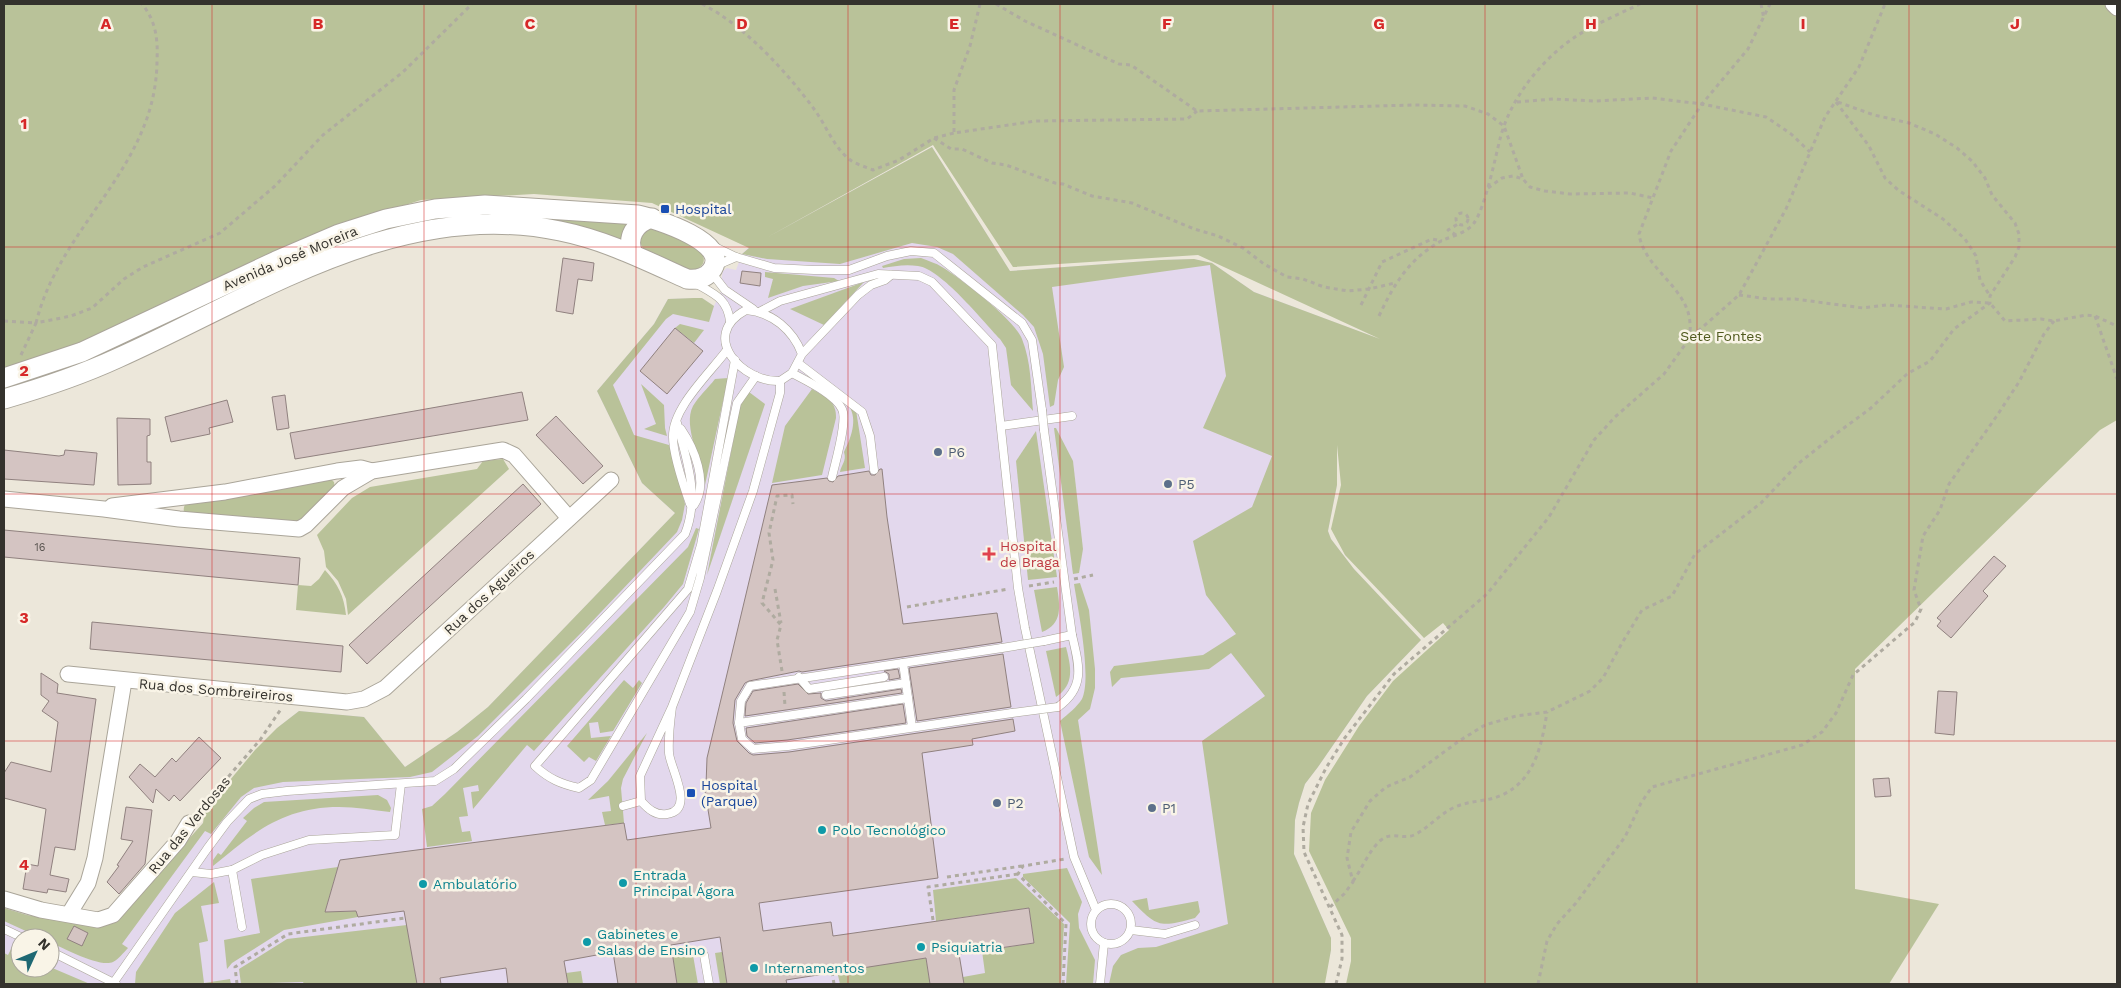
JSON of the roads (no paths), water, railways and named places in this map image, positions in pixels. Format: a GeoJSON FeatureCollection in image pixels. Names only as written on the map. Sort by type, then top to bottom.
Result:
{"type":"FeatureCollection","features":[{"type":"Feature","properties":{"kind":"street"},"geometry":{"type":"LineString","coordinates":[[2113,4],[2117,8]]}},
{"type":"Feature","properties":{"kind":"street","name":"Avenida José Moreira"},"geometry":{"type":"LineString","coordinates":[[4,378],[82,352],[323,240],[402,215],[451,207],[493,205],[622,214],[652,218],[706,243]]}},
{"type":"Feature","properties":{"kind":"street"},"geometry":{"type":"LineString","coordinates":[[633,254],[630,247],[632,233],[642,221],[652,218]]}},
{"type":"Feature","properties":{"kind":"street","name":"Avenida José Moreira"},"geometry":{"type":"LineString","coordinates":[[4,399],[72,377],[117,358],[321,263],[360,247],[408,233],[445,226],[477,223],[526,226],[589,237],[633,254],[687,279]]}},
{"type":"Feature","properties":{"kind":"street"},"geometry":{"type":"LineString","coordinates":[[687,279],[697,280],[712,269],[714,257],[712,250],[706,243]]}},
{"type":"Feature","properties":{"kind":"street"},"geometry":{"type":"LineString","coordinates":[[4,499],[179,519],[299,529],[306,525],[343,488],[372,471],[503,450],[514,455],[569,518]]}},
{"type":"Feature","properties":{"kind":"street"},"geometry":{"type":"LineString","coordinates":[[104,509],[117,504],[225,492],[337,470],[361,468],[372,471]]}},
{"type":"Feature","properties":{"kind":"street"},"geometry":{"type":"LineString","coordinates":[[337,470],[343,488]]}},
{"type":"Feature","properties":{"kind":"street","name":"Rua dos Agueiros"},"geometry":{"type":"LineString","coordinates":[[364,699],[386,688],[611,480]]}},
{"type":"Feature","properties":{"kind":"street"},"geometry":{"type":"LineString","coordinates":[[178,497],[179,519]]}},
{"type":"Feature","properties":{"kind":"street","name":"Rua dos Sombreireiros"},"geometry":{"type":"LineString","coordinates":[[68,674],[347,702],[364,699]]}},
{"type":"Feature","properties":{"kind":"street"},"geometry":{"type":"LineString","coordinates":[[69,914],[88,883],[95,858],[124,681]]}},
{"type":"Feature","properties":{"kind":"street","name":"Rua das Verdosas"},"geometry":{"type":"LineString","coordinates":[[4,899],[41,910],[98,920],[113,915],[178,840],[189,823]]}},
{"type":"Feature","properties":{"kind":"lane"},"geometry":{"type":"LineString","coordinates":[[706,243],[736,257],[774,268],[849,270],[887,256],[903,253],[934,253],[1022,323],[1032,340],[1072,635],[1077,659],[1078,686],[1068,700],[1058,707],[788,746],[752,749],[742,739],[739,723],[741,701],[750,686],[1002,648],[1072,635]]}},
{"type":"Feature","properties":{"kind":"lane"},"geometry":{"type":"LineString","coordinates":[[736,257],[712,269],[725,290],[783,324],[798,342],[802,354]]}},
{"type":"Feature","properties":{"kind":"lane"},"geometry":{"type":"LineString","coordinates":[[891,275],[885,280],[871,285],[858,295],[802,354],[792,373],[780,381],[764,380],[756,376],[735,360],[727,350],[724,342],[730,321],[746,310],[758,311],[780,301],[878,274],[919,276],[932,282],[992,344],[1018,588],[1047,736],[1074,857],[1096,910]]}},
{"type":"Feature","properties":{"kind":"lane"},"geometry":{"type":"LineString","coordinates":[[687,279],[721,299],[728,309],[730,321]]}},
{"type":"Feature","properties":{"kind":"lane"},"geometry":{"type":"LineString","coordinates":[[692,509],[682,477],[673,436],[680,411],[727,350]]}},
{"type":"Feature","properties":{"kind":"lane"},"geometry":{"type":"LineString","coordinates":[[735,360],[700,545],[688,589],[535,766],[548,778],[579,788],[591,780],[690,612],[700,578],[737,403],[756,376]]}},
{"type":"Feature","properties":{"kind":"lane"},"geometry":{"type":"LineString","coordinates":[[798,363],[862,412],[870,436],[874,470]]}},
{"type":"Feature","properties":{"kind":"lane"},"geometry":{"type":"LineString","coordinates":[[792,373],[832,397],[842,409],[844,420],[832,478]]}},
{"type":"Feature","properties":{"kind":"lane"},"geometry":{"type":"LineString","coordinates":[[641,801],[640,776],[672,706],[753,491],[778,400],[780,381]]}},
{"type":"Feature","properties":{"kind":"lane"},"geometry":{"type":"LineString","coordinates":[[1001,426],[1072,416]]}},
{"type":"Feature","properties":{"kind":"lane"},"geometry":{"type":"LineString","coordinates":[[60,956],[115,983],[227,822],[249,799],[262,794],[287,791],[435,781],[454,769],[526,699],[685,534],[690,522],[692,509],[697,501],[700,478],[690,443],[677,424]]}},
{"type":"Feature","properties":{"kind":"lane"},"geometry":{"type":"LineString","coordinates":[[903,663],[912,727]]}},
{"type":"Feature","properties":{"kind":"lane"},"geometry":{"type":"LineString","coordinates":[[800,677],[809,689],[884,677]]}},
{"type":"Feature","properties":{"kind":"lane"},"geometry":{"type":"LineString","coordinates":[[826,696],[906,683]]}},
{"type":"Feature","properties":{"kind":"lane"},"geometry":{"type":"LineString","coordinates":[[739,723],[908,698]]}},
{"type":"Feature","properties":{"kind":"lane"},"geometry":{"type":"LineString","coordinates":[[641,801],[658,814],[670,814],[679,806],[682,796],[669,756],[672,706]]}},
{"type":"Feature","properties":{"kind":"lane"},"geometry":{"type":"LineString","coordinates":[[192,872],[212,874],[232,870],[262,855],[309,840],[395,835],[401,784]]}},
{"type":"Feature","properties":{"kind":"lane"},"geometry":{"type":"LineString","coordinates":[[623,806],[641,801]]}},
{"type":"Feature","properties":{"kind":"lane"},"geometry":{"type":"LineString","coordinates":[[232,870],[242,927]]}},
{"type":"Feature","properties":{"kind":"lane"},"geometry":{"type":"LineString","coordinates":[[1107,904],[1122,907],[1131,917],[1131,930],[1128,936],[1120,942],[1114,944],[1104,943],[1097,938],[1091,927],[1092,918],[1096,910],[1107,904]]}},
{"type":"Feature","properties":{"kind":"lane"},"geometry":{"type":"LineString","coordinates":[[1131,930],[1165,934],[1195,925]]}},
{"type":"Feature","properties":{"kind":"lane"},"geometry":{"type":"LineString","coordinates":[[1100,984],[1104,943]]}},
{"type":"Feature","properties":{"kind":"lane"},"geometry":{"type":"LineString","coordinates":[[704,955],[709,984]]}},
{"type":"Feature","properties":{"kind":"place","name":"Hospital"},"geometry":{"type":"Point","coordinates":[665,209]}},
{"type":"Feature","properties":{"kind":"place","name":"P6"},"geometry":{"type":"Point","coordinates":[938,452]}},
{"type":"Feature","properties":{"kind":"place","name":"P5"},"geometry":{"type":"Point","coordinates":[1168,484]}},
{"type":"Feature","properties":{"kind":"place","name":"Hospital de Braga"},"geometry":{"type":"Point","coordinates":[989,554]}},
{"type":"Feature","properties":{"kind":"place","name":"Hospital (Parque)"},"geometry":{"type":"Point","coordinates":[691,793]}},
{"type":"Feature","properties":{"kind":"place","name":"P2"},"geometry":{"type":"Point","coordinates":[997,803]}},
{"type":"Feature","properties":{"kind":"place","name":"P1"},"geometry":{"type":"Point","coordinates":[1152,808]}},
{"type":"Feature","properties":{"kind":"place","name":"Polo Tecnológico"},"geometry":{"type":"Point","coordinates":[822,830]}},
{"type":"Feature","properties":{"kind":"place","name":"Entrada Principal Ágora"},"geometry":{"type":"Point","coordinates":[623,883]}},
{"type":"Feature","properties":{"kind":"place","name":"Ambulatório"},"geometry":{"type":"Point","coordinates":[423,884]}},
{"type":"Feature","properties":{"kind":"place","name":"Gabinetes e Salas de Ensino"},"geometry":{"type":"Point","coordinates":[587,942]}},
{"type":"Feature","properties":{"kind":"place","name":"Psiquiatria"},"geometry":{"type":"Point","coordinates":[921,947]}},
{"type":"Feature","properties":{"kind":"place","name":"Internamentos"},"geometry":{"type":"Point","coordinates":[754,968]}},
{"type":"Feature","properties":{"kind":"park label","name":"Sete Fontes"},"geometry":{"type":"Point","coordinates":[1721,336]}}]}
